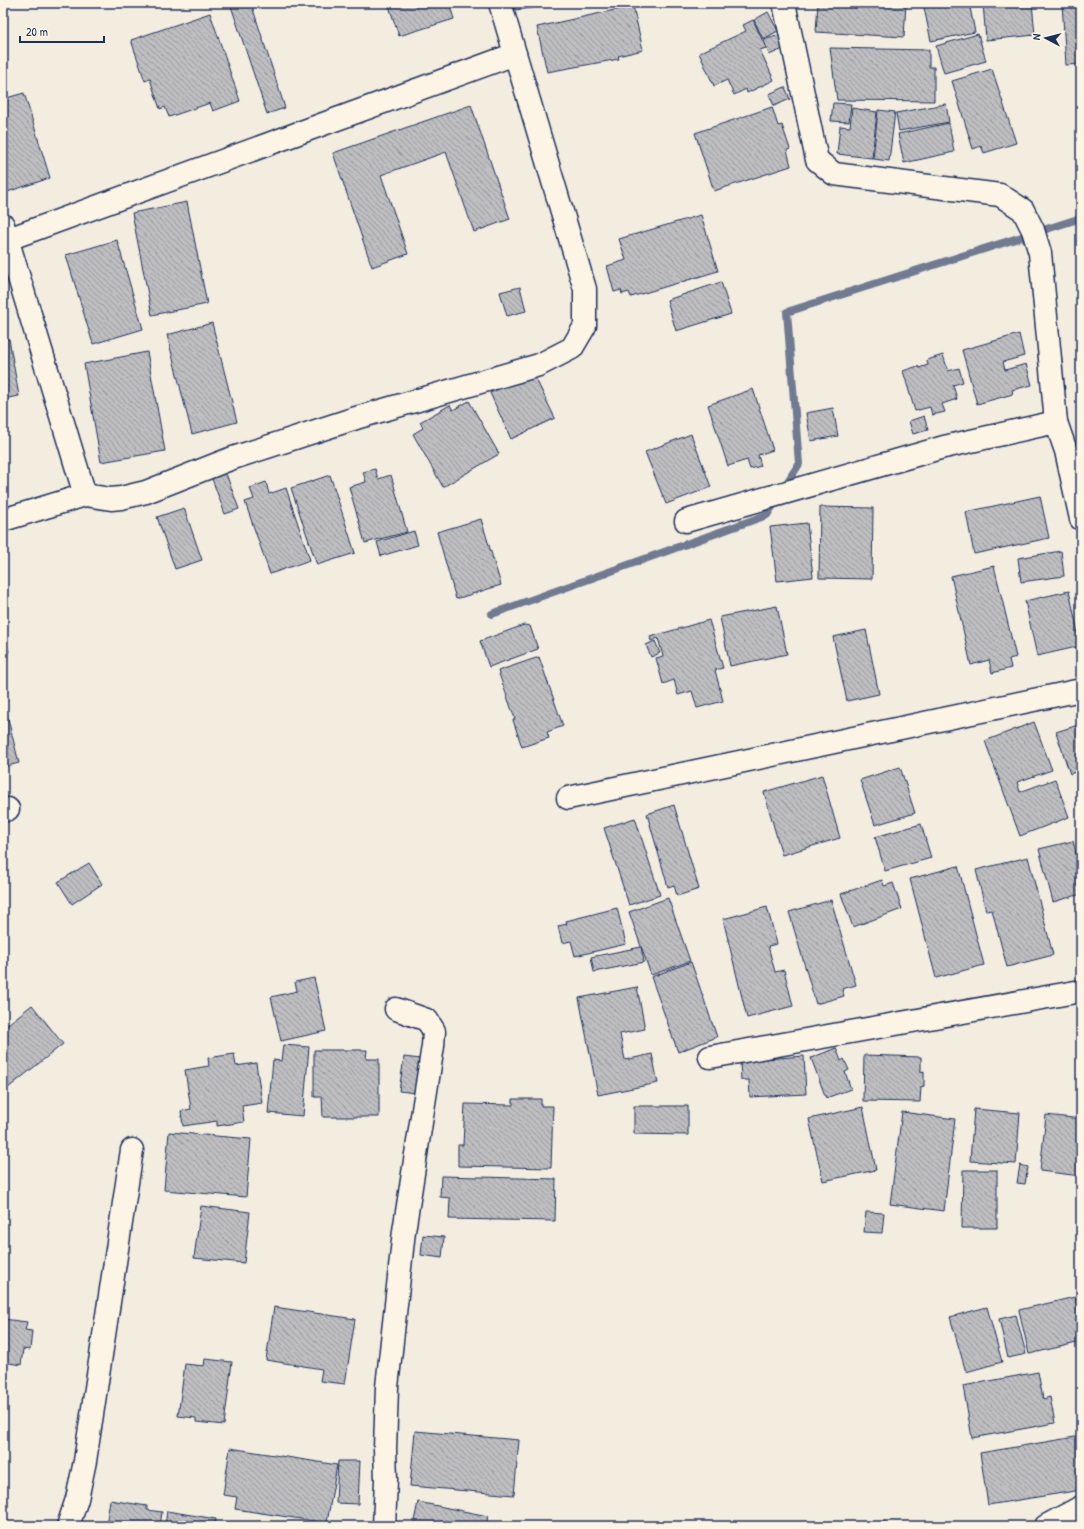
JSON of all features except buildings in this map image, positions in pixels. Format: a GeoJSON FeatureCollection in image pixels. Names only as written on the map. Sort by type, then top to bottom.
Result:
{"type":"FeatureCollection","features":[{"type":"Feature","properties":{"kind":"street"},"geometry":{"type":"LineString","coordinates":[[3,520],[85,495],[121,498],[146,492],[230,459],[356,418],[539,365],[572,348],[585,326],[585,290],[500,3]]}},
{"type":"Feature","properties":{"kind":"street"},"geometry":{"type":"LineString","coordinates":[[784,3],[818,160],[834,174],[1000,195],[1023,210],[1033,230],[1040,253],[1056,422],[1066,452],[1081,519]]}},
{"type":"Feature","properties":{"kind":"street"},"geometry":{"type":"LineString","coordinates":[[85,495],[5,235],[515,54]]}},
{"type":"Feature","properties":{"kind":"street"},"geometry":{"type":"LineString","coordinates":[[686,521],[944,447],[1056,422]]}},
{"type":"Feature","properties":{"kind":"street"},"geometry":{"type":"LineString","coordinates":[[568,798],[1081,690]]}},
{"type":"Feature","properties":{"kind":"street"},"geometry":{"type":"LineString","coordinates":[[710,1057],[1081,991]]}},
{"type":"Feature","properties":{"kind":"street"},"geometry":{"type":"LineString","coordinates":[[384,1526],[386,1480],[386,1387],[404,1231],[434,1046],[434,1031],[427,1020],[396,1009]]}},
{"type":"Feature","properties":{"kind":"street"},"geometry":{"type":"LineString","coordinates":[[68,1526],[77,1499],[85,1461],[132,1150]]}},
{"type":"Feature","properties":{"kind":"street"},"geometry":{"type":"LineString","coordinates":[[1046,1526],[1081,1507]]}},
{"type":"Feature","properties":{"kind":"waterway"},"geometry":{"type":"LineString","coordinates":[[783,489],[799,464],[787,312],[1081,218]]}},
{"type":"Feature","properties":{"kind":"waterway"},"geometry":{"type":"LineString","coordinates":[[492,614],[767,515],[777,499]]}}]}
